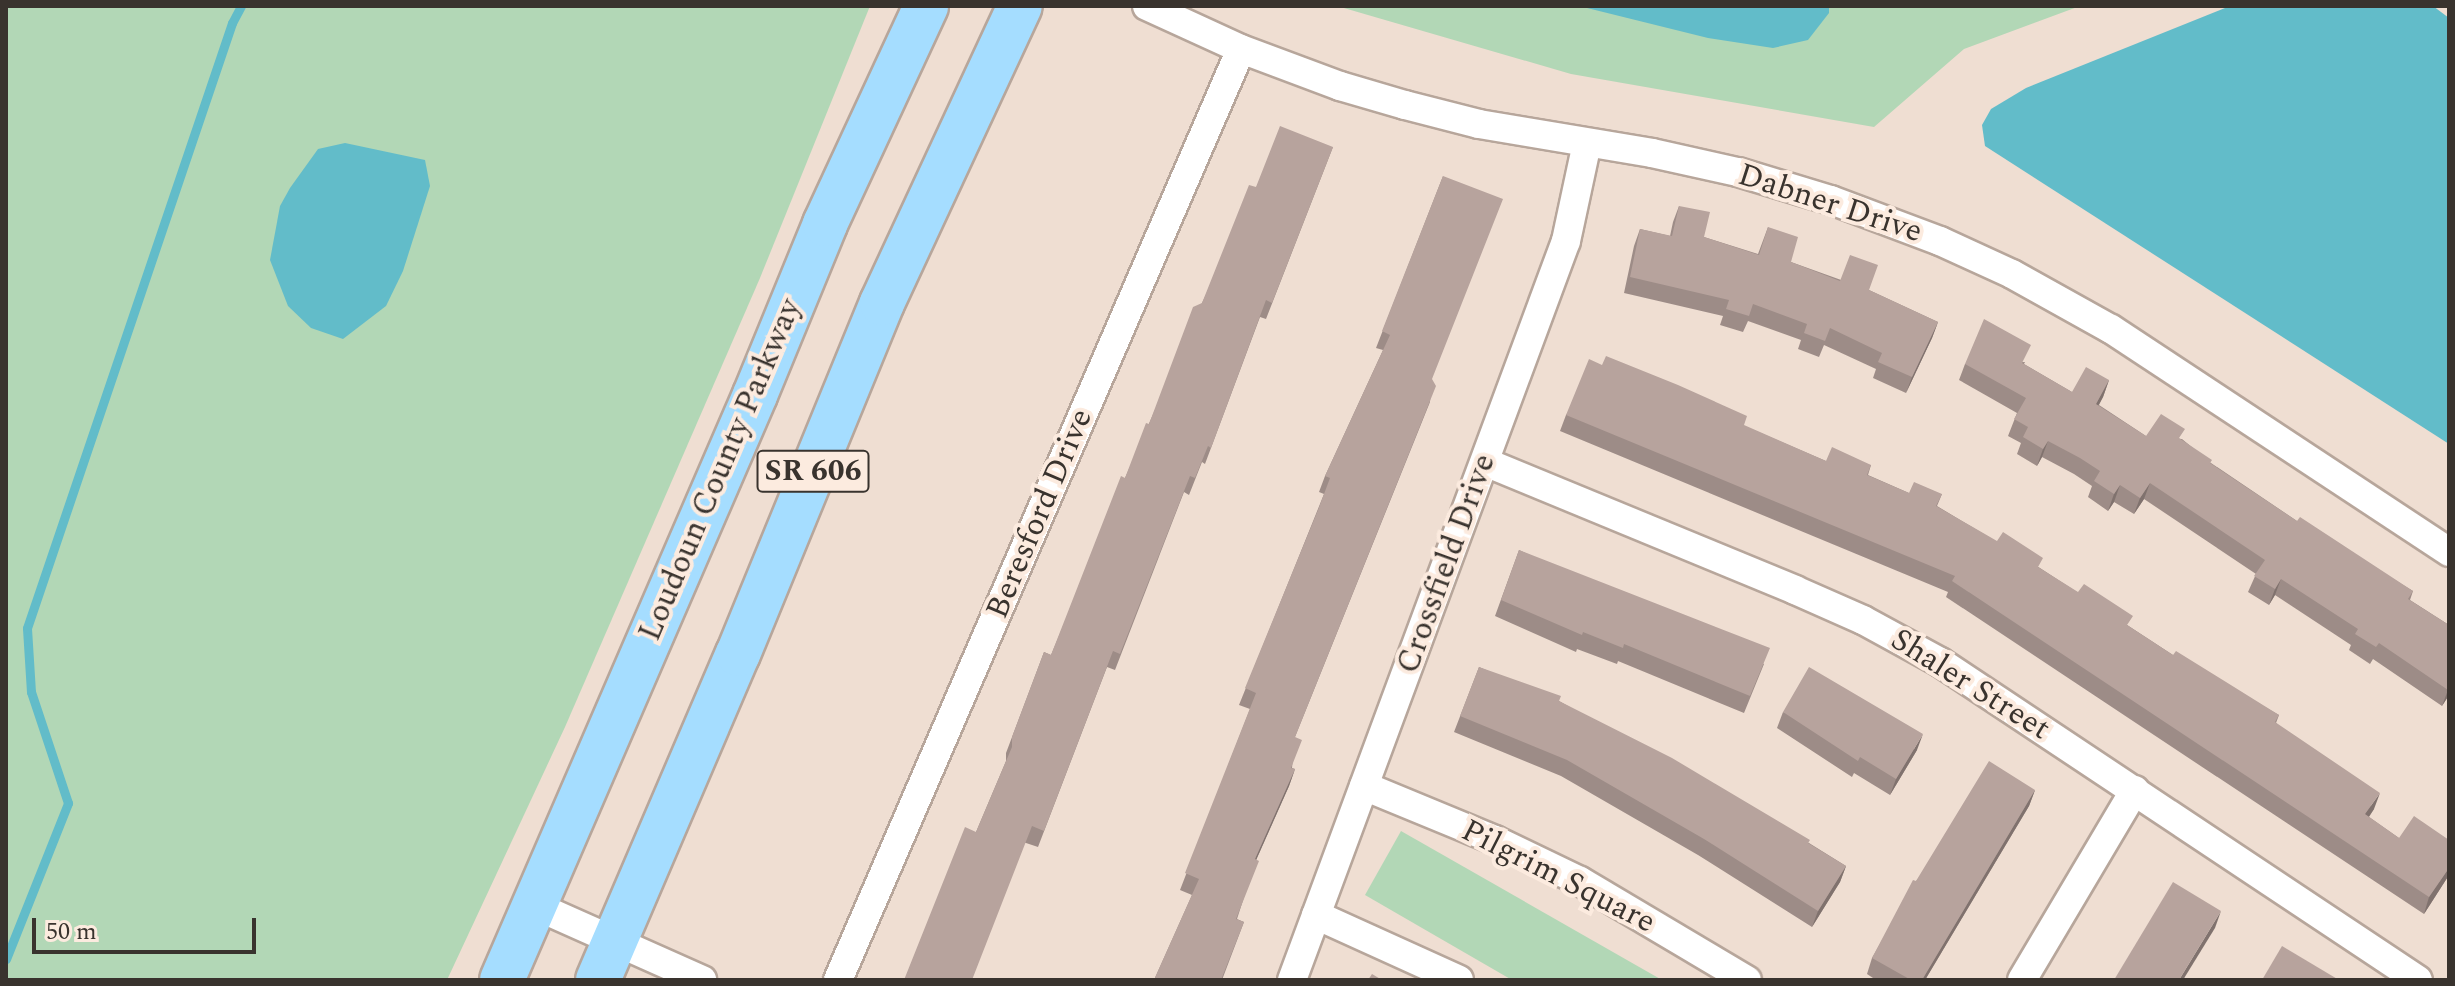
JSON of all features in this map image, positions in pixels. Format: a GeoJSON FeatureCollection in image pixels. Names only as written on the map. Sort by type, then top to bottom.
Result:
{"type":"FeatureCollection","features":[{"type":"Feature","properties":{"kind":"main road","name":"Loudoun County Parkway"},"geometry":{"type":"LineString","coordinates":[[502,980],[825,224],[926,6]]}},
{"type":"Feature","properties":{"kind":"main road","name":"SR 606"},"geometry":{"type":"LineString","coordinates":[[607,961],[882,303],[1020,6]]}},
{"type":"Feature","properties":{"kind":"street","name":"Dabner Drive"},"geometry":{"type":"LineString","coordinates":[[1147,6],[1241,49],[1405,105],[1479,124],[1738,172],[1831,200],[1940,241],[2012,274],[2111,329],[2449,552]]}},
{"type":"Feature","properties":{"kind":"street","name":"Beresford Drive"},"geometry":{"type":"LineString","coordinates":[[838,980],[1241,49]]}},
{"type":"Feature","properties":{"kind":"street","name":"Crossfield Drive"},"geometry":{"type":"LineString","coordinates":[[1292,980],[1566,241],[1587,143]]}},
{"type":"Feature","properties":{"kind":"street","name":"Shaler Street"},"geometry":{"type":"LineString","coordinates":[[1485,462],[1863,620],[1940,662],[2418,980]]}},
{"type":"Feature","properties":{"kind":"street","name":"Pilgrim Square"},"geometry":{"type":"LineString","coordinates":[[1364,786],[1495,840],[1580,881],[1747,980]]}},
{"type":"Feature","properties":{"kind":"street"},"geometry":{"type":"LineString","coordinates":[[2022,980],[2135,790]]}},
{"type":"Feature","properties":{"kind":"street"},"geometry":{"type":"LineString","coordinates":[[536,906],[607,961],[702,980]]}},
{"type":"Feature","properties":{"kind":"street"},"geometry":{"type":"LineString","coordinates":[[1316,915],[1459,980]]}},
{"type":"Feature","properties":{"kind":"green space"},"geometry":{"type":"Polygon","coordinates":[[[6,6],[870,6],[760,278],[565,727],[447,980],[6,980],[6,6]]]}},
{"type":"Feature","properties":{"kind":"green space"},"geometry":{"type":"Polygon","coordinates":[[[1337,6],[2080,6],[1964,49],[1874,127],[1571,74],[1337,6]]]}},
{"type":"Feature","properties":{"kind":"green space"},"geometry":{"type":"Polygon","coordinates":[[[1401,831],[1662,980],[1512,980],[1365,895],[1401,831]]]}},
{"type":"Feature","properties":{"kind":"water"},"geometry":{"type":"Polygon","coordinates":[[[1579,6],[1829,6],[1829,13],[1808,40],[1773,48],[1708,38],[1579,6]]]}},
{"type":"Feature","properties":{"kind":"water"},"geometry":{"type":"Polygon","coordinates":[[[2230,6],[2433,6],[2449,18],[2449,444],[1985,146],[1982,125],[1991,109],[2026,88],[2230,6]]]}},
{"type":"Feature","properties":{"kind":"water"},"geometry":{"type":"Polygon","coordinates":[[[345,143],[425,160],[430,186],[403,271],[386,306],[343,339],[311,328],[288,306],[270,260],[280,206],[290,188],[318,149],[345,143]]]}},
{"type":"Feature","properties":{"kind":"building"},"geometry":{"type":"Polygon","coordinates":[[[1280,126],[1333,147],[1272,303],[1266,300],[1211,448],[1208,446],[1195,478],[1190,476],[1120,654],[1113,651],[1044,831],[1032,826],[972,980],[904,980],[965,827],[976,832],[1012,747],[1012,737],[1044,652],[1051,655],[1121,476],[1125,478],[1146,423],[1149,424],[1193,307],[1202,303],[1249,185],[1256,187],[1280,126]]]}},
{"type":"Feature","properties":{"kind":"building"},"geometry":{"type":"Polygon","coordinates":[[[1443,176],[1503,199],[1432,379],[1436,386],[1295,737],[1302,740],[1291,768],[1295,769],[1255,859],[1259,861],[1236,919],[1244,922],[1221,980],[1154,980],[1199,879],[1185,873],[1256,693],[1245,688],[1318,510],[1330,478],[1325,476],[1390,335],[1382,331],[1443,176]]]}},
{"type":"Feature","properties":{"kind":"building"},"geometry":{"type":"Polygon","coordinates":[[[1679,206],[1710,212],[1704,237],[1759,255],[1768,227],[1798,237],[1791,262],[1840,281],[1850,255],[1878,265],[1869,290],[1938,322],[1912,377],[1878,362],[1882,353],[1830,328],[1825,341],[1804,333],[1807,324],[1753,304],[1749,316],[1726,309],[1729,300],[1630,277],[1640,229],[1672,236],[1679,206]]]}},
{"type":"Feature","properties":{"kind":"building"},"geometry":{"type":"Polygon","coordinates":[[[1984,319],[2031,345],[2022,363],[2072,392],[2086,367],[2109,380],[2096,404],[2146,436],[2161,414],[2185,429],[2179,438],[2212,460],[2210,463],[2297,521],[2300,517],[2413,591],[2408,599],[2449,625],[2448,690],[2379,643],[2376,647],[2355,634],[2358,629],[2281,579],[2275,589],[2254,576],[2265,560],[2150,483],[2140,498],[2120,485],[2114,494],[2094,481],[2100,471],[2080,458],[2048,441],[2043,449],[2023,437],[2028,427],[2014,419],[2026,398],[1965,364],[1984,319]]]}},
{"type":"Feature","properties":{"kind":"building"},"geometry":{"type":"Polygon","coordinates":[[[1606,356],[1747,416],[1744,425],[1826,461],[1832,447],[1871,465],[1867,475],[1909,493],[1914,482],[1942,494],[1936,506],[1997,541],[2003,532],[2043,558],[2038,567],[2078,592],[2084,584],[2133,616],[2127,625],[2173,655],[2176,651],[2279,715],[2275,722],[2380,793],[2365,814],[2399,838],[2414,816],[2449,840],[2449,868],[2429,897],[1952,581],[1955,576],[1566,415],[1589,359],[1602,365],[1606,356]]]}},
{"type":"Feature","properties":{"kind":"building"},"geometry":{"type":"Polygon","coordinates":[[[1519,550],[1770,648],[1750,696],[1624,644],[1623,648],[1583,632],[1582,635],[1501,600],[1519,550]]]}},
{"type":"Feature","properties":{"kind":"building"},"geometry":{"type":"Polygon","coordinates":[[[1479,667],[1561,696],[1559,701],[1672,758],[1810,840],[1808,843],[1846,866],[1818,911],[1704,839],[1567,760],[1460,716],[1479,667]]]}},
{"type":"Feature","properties":{"kind":"building"},"geometry":{"type":"Polygon","coordinates":[[[1809,667],[1923,734],[1896,779],[1860,757],[1858,761],[1783,712],[1809,667]]]}},
{"type":"Feature","properties":{"kind":"building"},"geometry":{"type":"Polygon","coordinates":[[[1989,761],[2035,790],[1922,980],[1911,980],[1872,958],[1913,880],[1916,881],[1989,761]]]}},
{"type":"Feature","properties":{"kind":"building"},"geometry":{"type":"Polygon","coordinates":[[[2173,882],[2221,911],[2179,980],[2114,980],[2173,882]]]}},
{"type":"Feature","properties":{"kind":"building"},"geometry":{"type":"Polygon","coordinates":[[[2282,946],[2339,980],[2262,980],[2282,946]]]}},
{"type":"Feature","properties":{"kind":"building"},"geometry":{"type":"Polygon","coordinates":[[[1372,974],[1382,980],[1368,980],[1372,974]]]}},
{"type":"Feature","properties":{"kind":"waterway"},"geometry":{"type":"LineString","coordinates":[[6,959],[68,803],[31,692],[27,628],[232,23],[241,6]]}}]}
